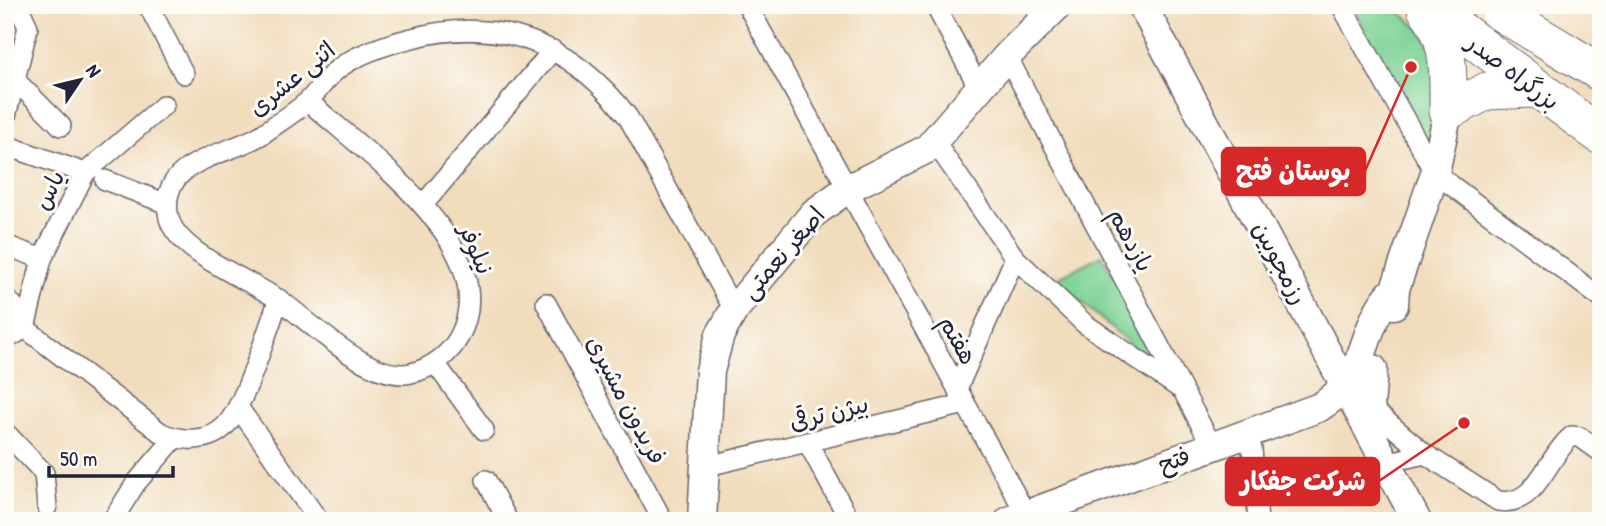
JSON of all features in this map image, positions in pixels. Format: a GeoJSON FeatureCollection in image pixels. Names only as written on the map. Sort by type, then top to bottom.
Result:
{"type":"FeatureCollection","features":[{"type":"Feature","properties":{"kind":"highway","name":"بزرگراه صدر"},"geometry":{"type":"LineString","coordinates":[[1425,5],[1534,89],[1601,136]]}},
{"type":"Feature","properties":{"kind":"highway"},"geometry":{"type":"LineString","coordinates":[[1425,5],[1446,43],[1448,111],[1487,91],[1534,89]]}},
{"type":"Feature","properties":{"kind":"highway"},"geometry":{"type":"LineString","coordinates":[[1446,5],[1601,118]]}},
{"type":"Feature","properties":{"kind":"highway"},"geometry":{"type":"LineString","coordinates":[[1497,8],[1601,73]]}},
{"type":"Feature","properties":{"kind":"highway"},"geometry":{"type":"LineString","coordinates":[[1497,8],[1601,83]]}},
{"type":"Feature","properties":{"kind":"street"},"geometry":{"type":"LineString","coordinates":[[5,120],[28,27],[22,15],[12,5]]}},
{"type":"Feature","properties":{"kind":"street"},"geometry":{"type":"LineString","coordinates":[[148,5],[184,74]]}},
{"type":"Feature","properties":{"kind":"street","name":"هفتم"},"geometry":{"type":"LineString","coordinates":[[747,5],[1029,519]]}},
{"type":"Feature","properties":{"kind":"street"},"geometry":{"type":"LineString","coordinates":[[935,5],[979,88]]}},
{"type":"Feature","properties":{"kind":"street","name":"اصغر نعمتی"},"geometry":{"type":"LineString","coordinates":[[702,521],[710,371],[720,335],[734,310],[805,222],[825,203],[847,189],[919,155],[934,142],[1007,56],[1058,5]]}},
{"type":"Feature","properties":{"kind":"street","name":"رزمجوبین"},"geometry":{"type":"LineString","coordinates":[[1142,5],[1351,402],[1417,521]]}},
{"type":"Feature","properties":{"kind":"street"},"geometry":{"type":"LineString","coordinates":[[1341,5],[1435,173],[1601,298]]}},
{"type":"Feature","properties":{"kind":"street","name":"اثنی عشری"},"geometry":{"type":"LineString","coordinates":[[167,204],[171,188],[191,165],[204,157],[254,140],[308,101],[338,69],[348,63],[395,42],[431,33],[464,30],[503,32],[553,50],[582,68],[608,91],[628,117],[734,310]]}},
{"type":"Feature","properties":{"kind":"street"},"geometry":{"type":"LineString","coordinates":[[423,205],[553,50]]}},
{"type":"Feature","properties":{"kind":"street","name":"یازدهم"},"geometry":{"type":"LineString","coordinates":[[1007,56],[1216,453]]}},
{"type":"Feature","properties":{"kind":"street"},"geometry":{"type":"LineString","coordinates":[[15,80],[61,126]]}},
{"type":"Feature","properties":{"kind":"street","name":"نیلوفر"},"geometry":{"type":"LineString","coordinates":[[308,101],[423,205],[454,248],[466,277],[470,301],[466,324],[452,349],[435,363]]}},
{"type":"Feature","properties":{"kind":"street","name":"یاس"},"geometry":{"type":"LineString","coordinates":[[25,328],[42,259],[85,173],[164,105]]}},
{"type":"Feature","properties":{"kind":"street"},"geometry":{"type":"LineString","coordinates":[[1351,402],[1373,369],[1394,307],[1395,289],[1435,173],[1448,111]]}},
{"type":"Feature","properties":{"kind":"street"},"geometry":{"type":"LineString","coordinates":[[934,142],[1015,258],[1085,324],[1182,389]]}},
{"type":"Feature","properties":{"kind":"street"},"geometry":{"type":"LineString","coordinates":[[5,145],[85,173]]}},
{"type":"Feature","properties":{"kind":"street"},"geometry":{"type":"LineString","coordinates":[[105,180],[167,204],[174,230],[193,249],[279,299],[367,364],[388,373],[411,373],[435,363],[484,429]]}},
{"type":"Feature","properties":{"kind":"street"},"geometry":{"type":"LineString","coordinates":[[5,245],[42,259]]}},
{"type":"Feature","properties":{"kind":"street"},"geometry":{"type":"LineString","coordinates":[[961,396],[1015,258]]}},
{"type":"Feature","properties":{"kind":"street"},"geometry":{"type":"LineString","coordinates":[[1351,402],[1358,365],[1381,303],[1395,289]]}},
{"type":"Feature","properties":{"kind":"street"},"geometry":{"type":"LineString","coordinates":[[5,299],[13,305],[25,328],[160,432],[174,439],[216,434],[227,425],[237,407],[279,299]]}},
{"type":"Feature","properties":{"kind":"street","name":"فریدون مشیری"},"geometry":{"type":"LineString","coordinates":[[546,303],[663,521]]}},
{"type":"Feature","properties":{"kind":"street"},"geometry":{"type":"LineString","coordinates":[[5,340],[25,328]]}},
{"type":"Feature","properties":{"kind":"street","name":"بیژن ترقی"},"geometry":{"type":"LineString","coordinates":[[703,467],[808,443],[961,396]]}},
{"type":"Feature","properties":{"kind":"street"},"geometry":{"type":"LineString","coordinates":[[1351,402],[1382,420],[1479,491],[1509,503],[1524,498],[1572,436],[1580,437],[1601,452]]}},
{"type":"Feature","properties":{"kind":"street","name":"رزمجوبین"},"geometry":{"type":"LineString","coordinates":[[1351,402],[1404,521]]}},
{"type":"Feature","properties":{"kind":"street","name":"فتح"},"geometry":{"type":"LineString","coordinates":[[1216,453],[1252,449],[1351,402]]}},
{"type":"Feature","properties":{"kind":"street","name":"فتح"},"geometry":{"type":"LineString","coordinates":[[1029,519],[1216,453],[1320,407],[1351,402]]}},
{"type":"Feature","properties":{"kind":"street"},"geometry":{"type":"LineString","coordinates":[[237,407],[319,521]]}},
{"type":"Feature","properties":{"kind":"street"},"geometry":{"type":"LineString","coordinates":[[5,432],[44,473],[47,507]]}},
{"type":"Feature","properties":{"kind":"street"},"geometry":{"type":"LineString","coordinates":[[113,521],[136,483],[174,439]]}},
{"type":"Feature","properties":{"kind":"street"},"geometry":{"type":"LineString","coordinates":[[808,443],[850,521]]}},
{"type":"Feature","properties":{"kind":"street"},"geometry":{"type":"LineString","coordinates":[[1252,449],[1258,521]]}},
{"type":"Feature","properties":{"kind":"street"},"geometry":{"type":"LineString","coordinates":[[1385,463],[1425,454]]}},
{"type":"Feature","properties":{"kind":"street"},"geometry":{"type":"LineString","coordinates":[[486,480],[508,521]]}},
{"type":"Feature","properties":{"kind":"green space"},"geometry":{"type":"Polygon","coordinates":[[[1351,5],[1391,5],[1421,30],[1436,55],[1430,153],[1351,5]]]}},
{"type":"Feature","properties":{"kind":"green space"},"geometry":{"type":"Polygon","coordinates":[[[1102,255],[1165,368],[1136,349],[1055,279],[1102,255]]]}},
{"type":"Feature","properties":{"kind":"place","name":"بوستان فتح"},"geometry":{"type":"Point","coordinates":[1411,67]}},
{"type":"Feature","properties":{"kind":"place","name":"شرکت جفکار"},"geometry":{"type":"Point","coordinates":[1464,423]}}]}
